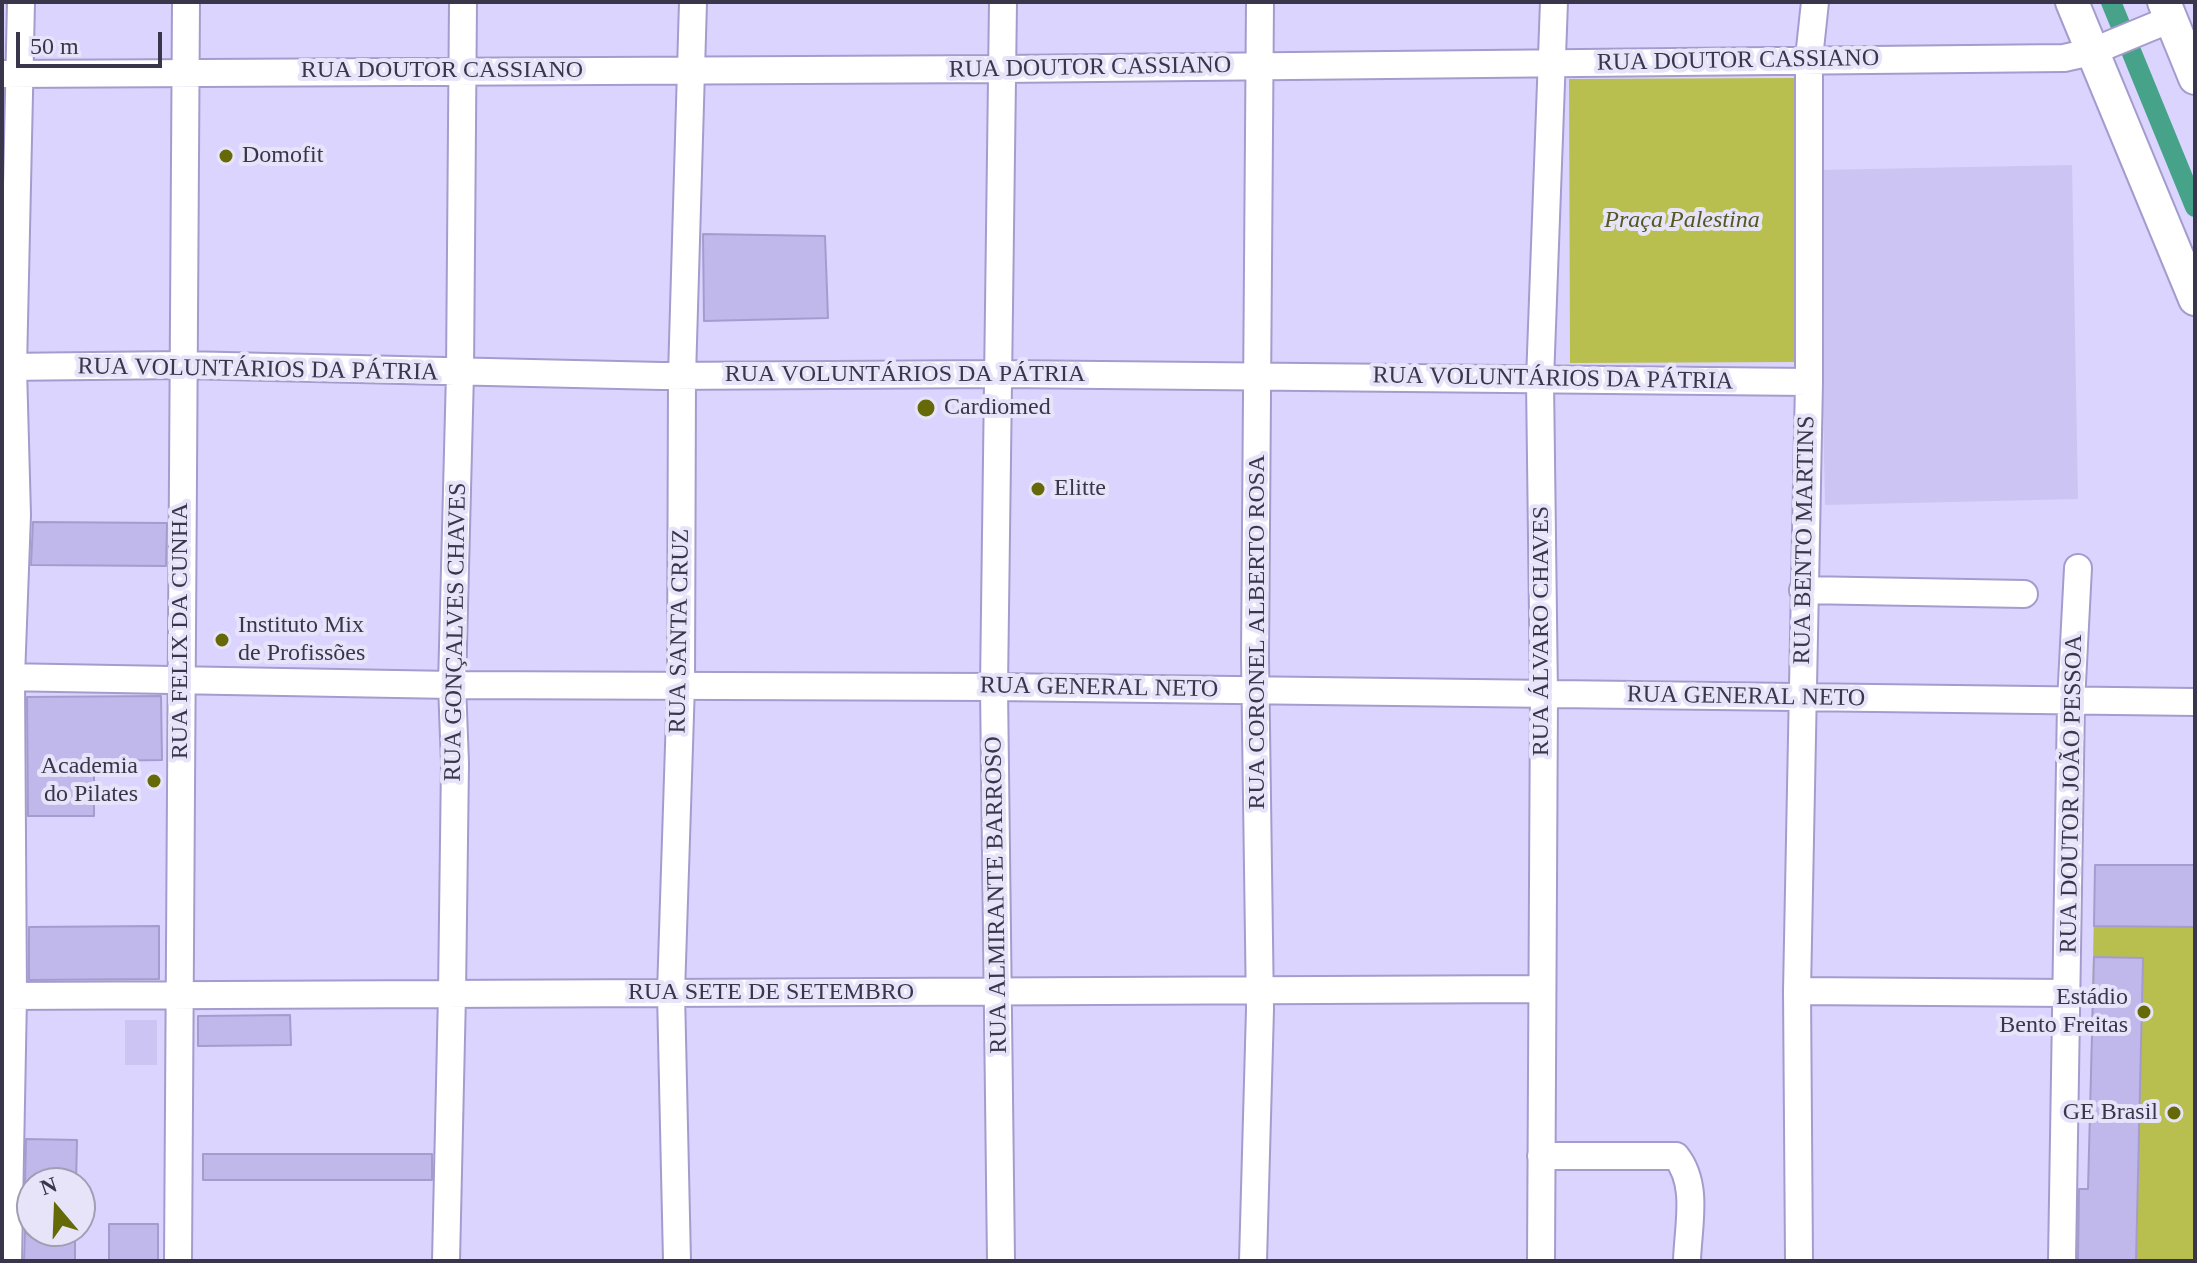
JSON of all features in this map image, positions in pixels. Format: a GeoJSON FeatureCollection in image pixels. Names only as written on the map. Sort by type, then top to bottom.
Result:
{"type":"FeatureCollection","features":[{"type":"Feature","properties":{"kind":"main road"},"geometry":{"type":"LineString","coordinates":[[2072,2],[2099,49],[2195,299]]}},
{"type":"Feature","properties":{"kind":"main road"},"geometry":{"type":"LineString","coordinates":[[2160,17],[2195,78]]}},
{"type":"Feature","properties":{"kind":"street"},"geometry":{"type":"LineString","coordinates":[[8,1261],[6,677],[17,515],[8,368],[12,74],[21,2]]}},
{"type":"Feature","properties":{"kind":"street","name":"RUA FELIX DA CUNHA"},"geometry":{"type":"LineString","coordinates":[[178,1261],[181,995],[179,682],[186,2]]}},
{"type":"Feature","properties":{"kind":"street","name":"RUA GONÇALVES CHAVES"},"geometry":{"type":"LineString","coordinates":[[446,1261],[463,2]]}},
{"type":"Feature","properties":{"kind":"street","name":"RUA SANTA CRUZ"},"geometry":{"type":"LineString","coordinates":[[677,1261],[671,993],[681,684],[682,376],[693,2]]}},
{"type":"Feature","properties":{"kind":"street","name":"RUA ALMIRANTE BARROSO"},"geometry":{"type":"LineString","coordinates":[[1001,1261],[994,687],[1001,374],[1003,2]]}},
{"type":"Feature","properties":{"kind":"street","name":"RUA CORONEL ALBERTO ROSA"},"geometry":{"type":"LineString","coordinates":[[1253,1261],[1260,990],[1256,690],[1260,2]]}},
{"type":"Feature","properties":{"kind":"street","name":"RUA ÁLVARO CHAVES"},"geometry":{"type":"LineString","coordinates":[[1541,1261],[1544,695],[1540,380],[1554,2]]}},
{"type":"Feature","properties":{"kind":"street","name":"RUA BENTO MARTINS"},"geometry":{"type":"LineString","coordinates":[[1799,1261],[1797,991],[1809,382],[1809,58],[1815,2]]}},
{"type":"Feature","properties":{"kind":"street","name":"RUA DOUTOR CASSIANO"},"geometry":{"type":"LineString","coordinates":[[12,74],[186,70],[460,73],[1002,69],[1553,64],[1809,58],[2064,58],[2099,49],[2160,17]]}},
{"type":"Feature","properties":{"kind":"street","name":"RUA VOLUNTÁRIOS DA PÁTRIA"},"geometry":{"type":"LineString","coordinates":[[8,368],[183,365],[682,376],[1259,375],[1809,382]]}},
{"type":"Feature","properties":{"kind":"street","name":"RUA DOUTOR JOÃO PESSOA"},"geometry":{"type":"LineString","coordinates":[[2062,1261],[2071,702],[2078,568]]}},
{"type":"Feature","properties":{"kind":"street"},"geometry":{"type":"LineString","coordinates":[[1803,590],[2024,594]]}},
{"type":"Feature","properties":{"kind":"street","name":"RUA GENERAL NETO"},"geometry":{"type":"LineString","coordinates":[[6,677],[179,682],[994,687],[2195,702]]}},
{"type":"Feature","properties":{"kind":"street","name":"RUA SETE DE SETEMBRO"},"geometry":{"type":"LineString","coordinates":[[8,996],[998,994],[1541,989]]}},
{"type":"Feature","properties":{"kind":"street"},"geometry":{"type":"LineString","coordinates":[[1797,991],[2068,993]]}},
{"type":"Feature","properties":{"kind":"street"},"geometry":{"type":"LineString","coordinates":[[1541,1156],[1676,1156],[1686,1169],[1691,1185],[1687,1261]]}},
{"type":"Feature","properties":{"kind":"shaded area"},"geometry":{"type":"Polygon","coordinates":[[[2072,165],[2078,499],[1825,505],[1818,170],[2072,165]]]}},
{"type":"Feature","properties":{"kind":"shaded area"},"geometry":{"type":"Polygon","coordinates":[[[125,1020],[157,1020],[157,1065],[125,1065],[125,1020]]]}},
{"type":"Feature","properties":{"kind":"green space","name":"Praça Palestina"},"geometry":{"type":"Polygon","coordinates":[[[1795,78],[1796,362],[1570,363],[1569,79],[1795,78]]]}},
{"type":"Feature","properties":{"kind":"green space","name":"Estádio Bento Freitas"},"geometry":{"type":"Polygon","coordinates":[[[2095,865],[2195,865],[2195,1261],[2073,1261],[2073,1189],[2088,1189],[2095,865]]]}},
{"type":"Feature","properties":{"kind":"building"},"geometry":{"type":"Polygon","coordinates":[[[703,234],[825,236],[828,318],[704,321],[703,234]]]}},
{"type":"Feature","properties":{"kind":"building"},"geometry":{"type":"Polygon","coordinates":[[[33,522],[167,523],[166,566],[31,565],[33,522]]]}},
{"type":"Feature","properties":{"kind":"building"},"geometry":{"type":"Polygon","coordinates":[[[161,696],[162,760],[94,761],[94,816],[28,816],[27,697],[161,696]]]}},
{"type":"Feature","properties":{"kind":"building"},"geometry":{"type":"Polygon","coordinates":[[[2095,865],[2195,865],[2195,927],[2094,926],[2095,865]]]}},
{"type":"Feature","properties":{"kind":"building"},"geometry":{"type":"Polygon","coordinates":[[[159,926],[159,979],[29,980],[29,927],[159,926]]]}},
{"type":"Feature","properties":{"kind":"building"},"geometry":{"type":"Polygon","coordinates":[[[2094,957],[2143,958],[2136,1261],[2078,1261],[2079,1189],[2088,1189],[2094,957]]]}},
{"type":"Feature","properties":{"kind":"building"},"geometry":{"type":"Polygon","coordinates":[[[290,1015],[291,1045],[198,1046],[198,1016],[290,1015]]]}},
{"type":"Feature","properties":{"kind":"building"},"geometry":{"type":"Polygon","coordinates":[[[26,1139],[77,1140],[76,1167],[25,1167],[26,1139]]]}},
{"type":"Feature","properties":{"kind":"building"},"geometry":{"type":"Polygon","coordinates":[[[203,1154],[432,1154],[432,1180],[203,1180],[203,1154]]]}},
{"type":"Feature","properties":{"kind":"building"},"geometry":{"type":"Polygon","coordinates":[[[109,1224],[158,1224],[158,1261],[109,1261],[109,1224]]]}},
{"type":"Feature","properties":{"kind":"building"},"geometry":{"type":"Polygon","coordinates":[[[24,1247],[75,1247],[75,1261],[24,1261],[24,1247]]]}},
{"type":"Feature","properties":{"kind":"waterway"},"geometry":{"type":"LineString","coordinates":[[2111,2],[2195,207]]}},
{"type":"Feature","properties":{"kind":"place","name":"Domofit"},"geometry":{"type":"Point","coordinates":[226,156]}},
{"type":"Feature","properties":{"kind":"place","name":"Cardiomed"},"geometry":{"type":"Point","coordinates":[926,408]}},
{"type":"Feature","properties":{"kind":"place","name":"Elitte"},"geometry":{"type":"Point","coordinates":[1038,489]}},
{"type":"Feature","properties":{"kind":"place","name":"Instituto Mix de Profissões"},"geometry":{"type":"Point","coordinates":[222,640]}},
{"type":"Feature","properties":{"kind":"place","name":"Academia do Pilates"},"geometry":{"type":"Point","coordinates":[154,781]}},
{"type":"Feature","properties":{"kind":"place","name":"Estádio Bento Freitas"},"geometry":{"type":"Point","coordinates":[2144,1012]}},
{"type":"Feature","properties":{"kind":"place","name":"GE Brasil"},"geometry":{"type":"Point","coordinates":[2174,1113]}}]}
